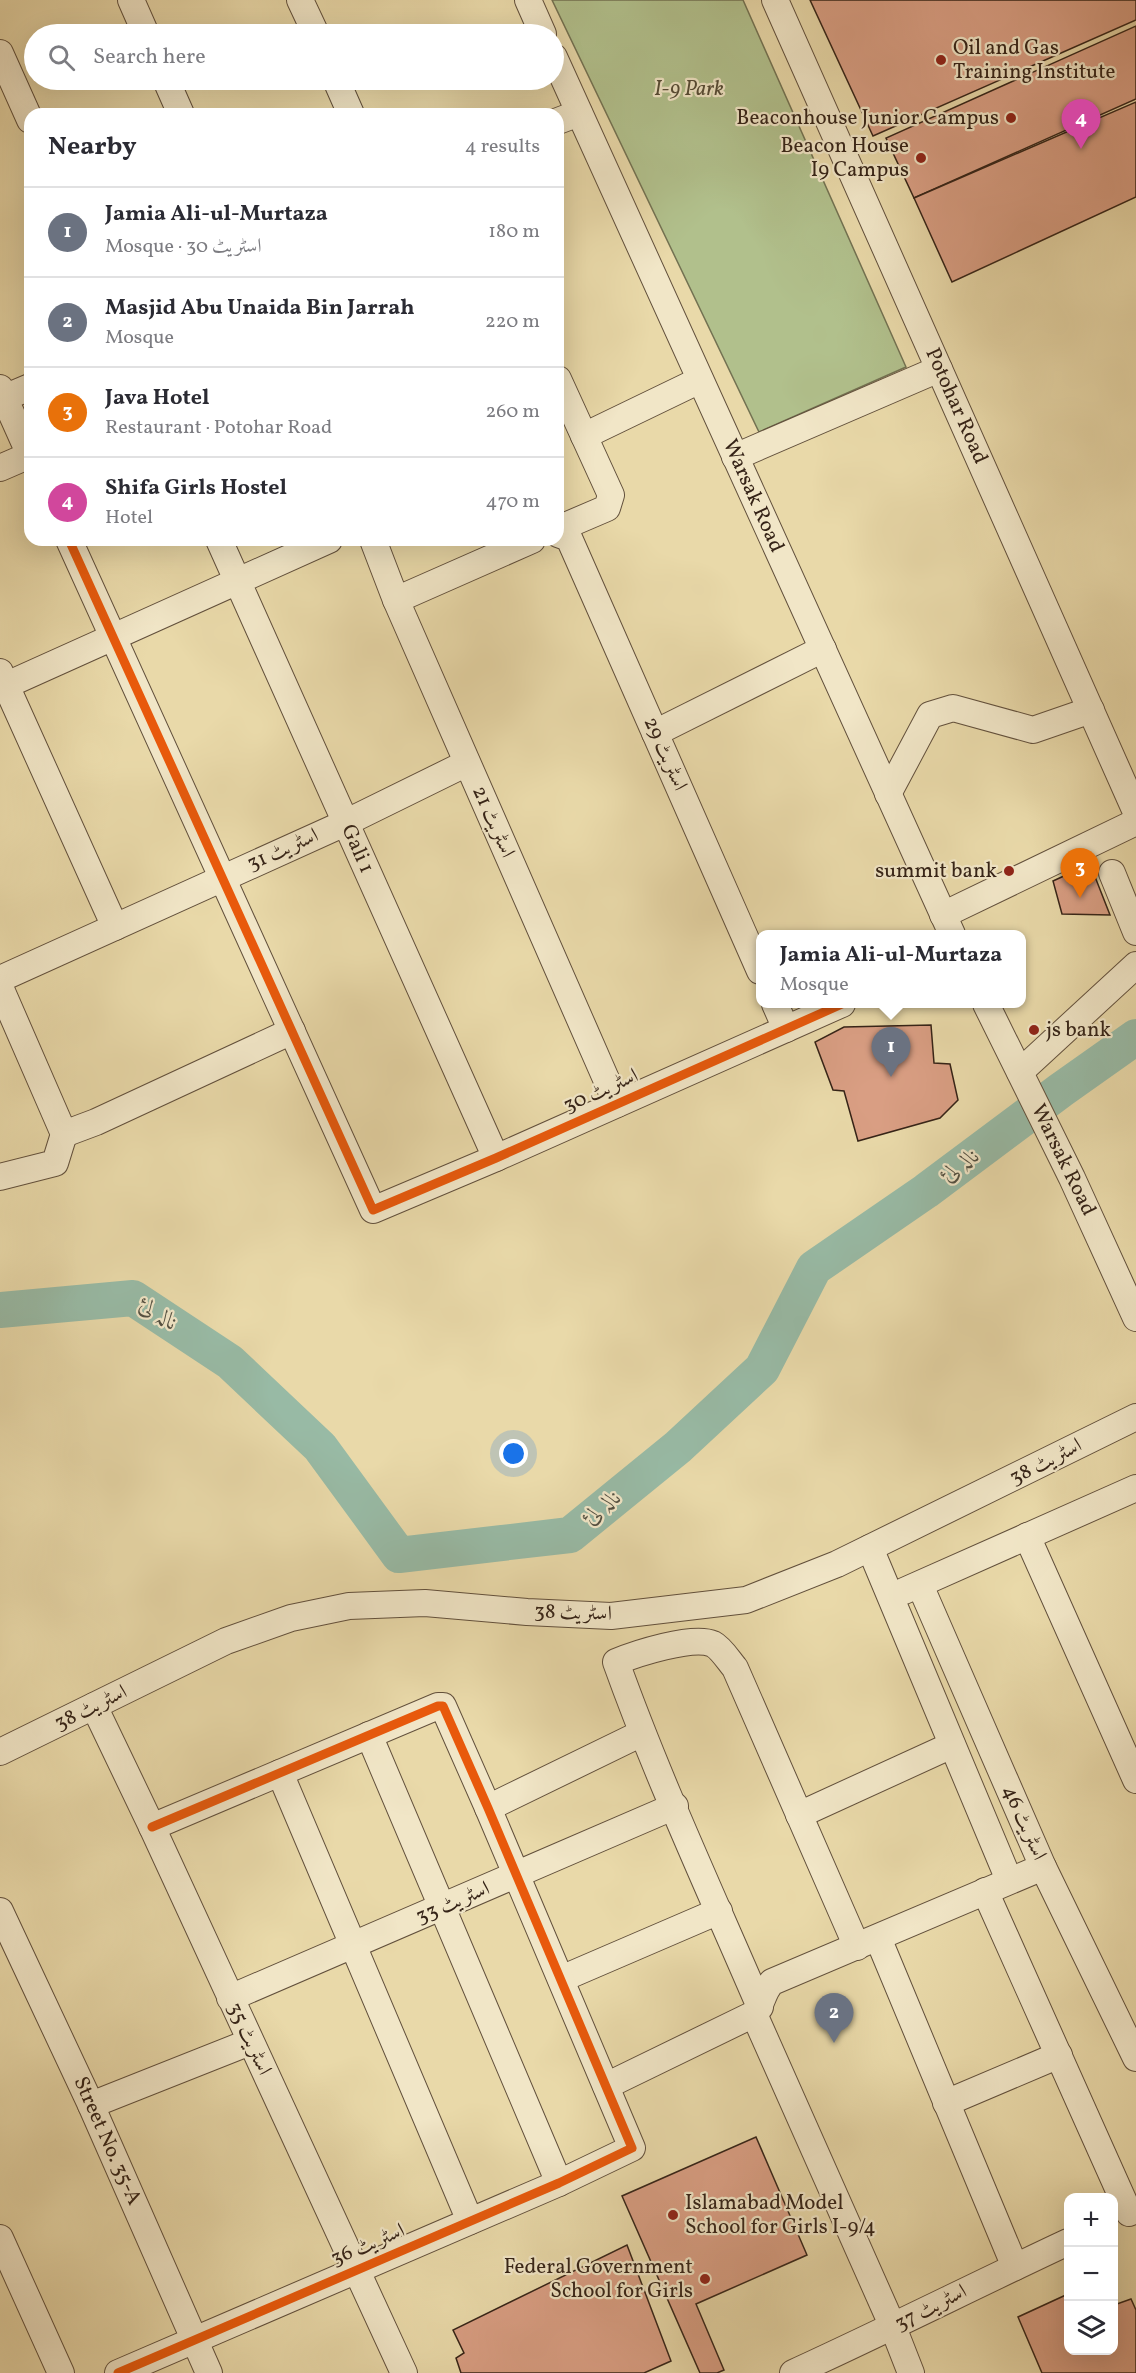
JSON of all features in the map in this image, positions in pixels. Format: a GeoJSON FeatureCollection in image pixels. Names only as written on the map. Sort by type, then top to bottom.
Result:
{"type":"FeatureCollection","features":[{"type":"Feature","properties":{"kind":"street"},"geometry":{"type":"LineString","coordinates":[[131,0],[142,24]]}},
{"type":"Feature","properties":{"kind":"street"},"geometry":{"type":"LineString","coordinates":[[300,0],[311,24]]}},
{"type":"Feature","properties":{"kind":"street"},"geometry":{"type":"LineString","coordinates":[[528,0],[539,24]]}},
{"type":"Feature","properties":{"kind":"street","name":"Potohar Road"},"geometry":{"type":"LineString","coordinates":[[775,0],[1136,812]]}},
{"type":"Feature","properties":{"kind":"street"},"geometry":{"type":"LineString","coordinates":[[0,53],[25,108]]}},
{"type":"Feature","properties":{"kind":"street"},"geometry":{"type":"LineString","coordinates":[[170,90],[178,108]]}},
{"type":"Feature","properties":{"kind":"street"},"geometry":{"type":"LineString","coordinates":[[340,90],[348,108]]}},
{"type":"Feature","properties":{"kind":"street","name":"Warsak Road"},"geometry":{"type":"LineString","coordinates":[[562,90],[568,117],[700,380],[948,925]]}},
{"type":"Feature","properties":{"kind":"street"},"geometry":{"type":"LineString","coordinates":[[735,457],[939,369]]}},
{"type":"Feature","properties":{"kind":"street"},"geometry":{"type":"LineString","coordinates":[[584,436],[700,380]]}},
{"type":"Feature","properties":{"kind":"street"},"geometry":{"type":"LineString","coordinates":[[24,388],[2,393],[24,442]]}},
{"type":"Feature","properties":{"kind":"street"},"geometry":{"type":"LineString","coordinates":[[564,392],[611,495],[607,508],[564,533]]}},
{"type":"Feature","properties":{"kind":"street"},"geometry":{"type":"LineString","coordinates":[[0,468],[24,458]]}},
{"type":"Feature","properties":{"kind":"street","name":"اسٹریٹ 29"},"geometry":{"type":"LineString","coordinates":[[564,538],[655,733],[756,962]]}},
{"type":"Feature","properties":{"kind":"street"},"geometry":{"type":"LineString","coordinates":[[64,1134],[96,1122],[292,1031],[72,546]]}},
{"type":"Feature","properties":{"kind":"street","name":"Gali 1"},"geometry":{"type":"LineString","coordinates":[[222,546],[496,1158]]}},
{"type":"Feature","properties":{"kind":"street"},"geometry":{"type":"LineString","coordinates":[[115,927],[2,682],[113,637],[316,546]]}},
{"type":"Feature","properties":{"kind":"street","name":"اسٹریٹ 21"},"geometry":{"type":"LineString","coordinates":[[375,546],[396,600],[617,1104]]}},
{"type":"Feature","properties":{"kind":"street"},"geometry":{"type":"LineString","coordinates":[[396,600],[518,546]]}},
{"type":"Feature","properties":{"kind":"street"},"geometry":{"type":"LineString","coordinates":[[655,733],[822,649]]}},
{"type":"Feature","properties":{"kind":"street"},"geometry":{"type":"LineString","coordinates":[[888,794],[930,715],[953,708],[1033,730],[1091,710]]}},
{"type":"Feature","properties":{"kind":"street","name":"اسٹریٹ 31"},"geometry":{"type":"LineString","coordinates":[[0,979],[345,823],[467,763]]}},
{"type":"Feature","properties":{"kind":"street"},"geometry":{"type":"LineString","coordinates":[[948,925],[1136,822]]}},
{"type":"Feature","properties":{"kind":"street"},"geometry":{"type":"LineString","coordinates":[[1112,873],[1136,932]]}},
{"type":"Feature","properties":{"kind":"street"},"geometry":{"type":"LineString","coordinates":[[1024,1080],[1136,965]]}},
{"type":"Feature","properties":{"kind":"street"},"geometry":{"type":"LineString","coordinates":[[0,987],[64,1134],[55,1163],[0,1177]]}},
{"type":"Feature","properties":{"kind":"street"},"geometry":{"type":"LineString","coordinates":[[777,1008],[786,1029]]}},
{"type":"Feature","properties":{"kind":"street","name":"اسٹریٹ 30"},"geometry":{"type":"LineString","coordinates":[[292,1031],[373,1210],[496,1158],[833,1008]]}},
{"type":"Feature","properties":{"kind":"street","name":"Warsak Road"},"geometry":{"type":"LineString","coordinates":[[988,1008],[1072,1178],[1136,1318]]}},
{"type":"Feature","properties":{"kind":"street","name":"اسٹریٹ 38"},"geometry":{"type":"LineString","coordinates":[[0,1752],[226,1641],[291,1618],[350,1606],[425,1603],[527,1612],[611,1616],[746,1600],[837,1564],[1136,1417]]}},
{"type":"Feature","properties":{"kind":"street"},"geometry":{"type":"LineString","coordinates":[[889,1596],[920,1585],[1136,1488]]}},
{"type":"Feature","properties":{"kind":"street"},"geometry":{"type":"LineString","coordinates":[[1027,1536],[1136,1780]]}},
{"type":"Feature","properties":{"kind":"street"},"geometry":{"type":"LineString","coordinates":[[870,1548],[1009,1880]]}},
{"type":"Feature","properties":{"kind":"street","name":"اسٹریٹ 46"},"geometry":{"type":"LineString","coordinates":[[920,1585],[1043,1867],[1136,2058]]}},
{"type":"Feature","properties":{"kind":"street"},"geometry":{"type":"LineString","coordinates":[[910,2373],[893,2327],[757,2011],[719,1911],[642,1733],[616,1662],[665,1647],[700,1642],[714,1644],[735,1668],[799,1815],[867,1943],[946,2103],[1015,2267]]}},
{"type":"Feature","properties":{"kind":"street","name":"اسٹریٹ 35"},"geometry":{"type":"LineString","coordinates":[[94,1706],[404,2373]]}},
{"type":"Feature","properties":{"kind":"street"},"geometry":{"type":"LineString","coordinates":[[152,1827],[438,1706],[443,1706],[606,2086],[757,2011],[764,1991],[772,1982],[1043,1867]]}},
{"type":"Feature","properties":{"kind":"street"},"geometry":{"type":"LineString","coordinates":[[488,1808],[642,1733]]}},
{"type":"Feature","properties":{"kind":"street"},"geometry":{"type":"LineString","coordinates":[[369,1735],[558,2183]]}},
{"type":"Feature","properties":{"kind":"street"},"geometry":{"type":"LineString","coordinates":[[799,1815],[952,1745]]}},
{"type":"Feature","properties":{"kind":"street"},"geometry":{"type":"LineString","coordinates":[[280,1773],[470,2221]]}},
{"type":"Feature","properties":{"kind":"street","name":"اسٹریٹ 33"},"geometry":{"type":"LineString","coordinates":[[230,1998],[675,1806]]}},
{"type":"Feature","properties":{"kind":"street"},"geometry":{"type":"LineString","coordinates":[[985,1891],[1059,2055],[1126,2215]]}},
{"type":"Feature","properties":{"kind":"street","name":"Street No. 35-A"},"geometry":{"type":"LineString","coordinates":[[0,1911],[92,2105],[209,2373]]}},
{"type":"Feature","properties":{"kind":"street"},"geometry":{"type":"LineString","coordinates":[[561,1979],[719,1911]]}},
{"type":"Feature","properties":{"kind":"street"},"geometry":{"type":"LineString","coordinates":[[92,2105],[250,2042]]}},
{"type":"Feature","properties":{"kind":"street"},"geometry":{"type":"LineString","coordinates":[[946,2103],[1059,2055]]}},
{"type":"Feature","properties":{"kind":"street","name":"اسٹریٹ 36"},"geometry":{"type":"LineString","coordinates":[[117,2373],[558,2183],[632,2148],[606,2086]]}},
{"type":"Feature","properties":{"kind":"street"},"geometry":{"type":"LineString","coordinates":[[0,2238],[61,2373]]}},
{"type":"Feature","properties":{"kind":"street","name":"اسٹریٹ 37"},"geometry":{"type":"LineString","coordinates":[[793,2373],[1064,2244]]}},
{"type":"Feature","properties":{"kind":"green space","name":"I-9 Park"},"geometry":{"type":"Polygon","coordinates":[[[552,0],[743,0],[906,367],[759,432],[552,0]]]}},
{"type":"Feature","properties":{"kind":"building","name":"Oil and Gas Training Institute"},"geometry":{"type":"Polygon","coordinates":[[[810,0],[1136,0],[1136,20],[873,136],[810,0]]]}},
{"type":"Feature","properties":{"kind":"building","name":"Beaconhouse Junior Campus"},"geometry":{"type":"Polygon","coordinates":[[[1136,26],[1136,99],[914,198],[886,138],[1136,26]]]}},
{"type":"Feature","properties":{"kind":"building"},"geometry":{"type":"Polygon","coordinates":[[[1136,102],[1136,197],[952,282],[914,198],[1136,102]]]}},
{"type":"Feature","properties":{"kind":"building"},"geometry":{"type":"Polygon","coordinates":[[[1090,864],[1110,915],[1062,914],[1053,881],[1090,864]]]}},
{"type":"Feature","properties":{"kind":"building"},"geometry":{"type":"Polygon","coordinates":[[[931,1025],[934,1063],[950,1064],[958,1100],[940,1118],[858,1141],[844,1091],[833,1090],[815,1042],[844,1027],[931,1025]]]}},
{"type":"Feature","properties":{"kind":"building","name":"Federal Government School for Girls"},"geometry":{"type":"Polygon","coordinates":[[[756,2137],[807,2255],[696,2304],[724,2370],[717,2373],[700,2373],[622,2196],[756,2137]]]}},
{"type":"Feature","properties":{"kind":"building"},"geometry":{"type":"Polygon","coordinates":[[[627,2245],[671,2361],[644,2373],[461,2373],[456,2358],[464,2353],[453,2330],[627,2245]]]}},
{"type":"Feature","properties":{"kind":"building"},"geometry":{"type":"Polygon","coordinates":[[[1064,2296],[1064,2355],[1118,2355],[1118,2304],[1131,2299],[1136,2310],[1136,2373],[1042,2373],[1018,2317],[1064,2296]]]}},
{"type":"Feature","properties":{"kind":"waterway","name":"نالہ لئ"},"geometry":{"type":"LineString","coordinates":[[0,1310],[133,1298],[230,1362],[320,1447],[399,1555],[570,1535],[678,1447],[762,1369],[814,1268],[926,1191],[1136,1037]]}},
{"type":"Feature","properties":{"kind":"cycle path"},"geometry":{"type":"LineString","coordinates":[[72,546],[373,1210],[496,1158],[833,1008]]}},
{"type":"Feature","properties":{"kind":"cycle path"},"geometry":{"type":"LineString","coordinates":[[118,2373],[559,2183],[632,2148],[443,1706],[438,1706],[152,1827]]}},
{"type":"Feature","properties":{"kind":"place","name":"Oil and Gas Training Institute"},"geometry":{"type":"Point","coordinates":[941,60]}},
{"type":"Feature","properties":{"kind":"place","name":"Beaconhouse Junior Campus"},"geometry":{"type":"Point","coordinates":[1011,118]}},
{"type":"Feature","properties":{"kind":"place","name":"Shifa Girls Hostel"},"geometry":{"type":"Point","coordinates":[1081,149]}},
{"type":"Feature","properties":{"kind":"place","name":"Beacon House I9 Campus"},"geometry":{"type":"Point","coordinates":[921,158]}},
{"type":"Feature","properties":{"kind":"place","name":"summit bank"},"geometry":{"type":"Point","coordinates":[1009,871]}},
{"type":"Feature","properties":{"kind":"place","name":"Java Hotel"},"geometry":{"type":"Point","coordinates":[1080,898]}},
{"type":"Feature","properties":{"kind":"place","name":"js bank"},"geometry":{"type":"Point","coordinates":[1034,1030]}},
{"type":"Feature","properties":{"kind":"place","name":"Jamia Ali-ul-Murtaza"},"geometry":{"type":"Point","coordinates":[891,1077]}},
{"type":"Feature","properties":{"kind":"place","name":"Masjid Abu Unaida Bin Jarrah"},"geometry":{"type":"Point","coordinates":[834,2043]}},
{"type":"Feature","properties":{"kind":"place","name":"Islamabad Model School for Girls I-9/4"},"geometry":{"type":"Point","coordinates":[673,2215]}},
{"type":"Feature","properties":{"kind":"place","name":"Federal Government School for Girls"},"geometry":{"type":"Point","coordinates":[705,2279]}}]}
